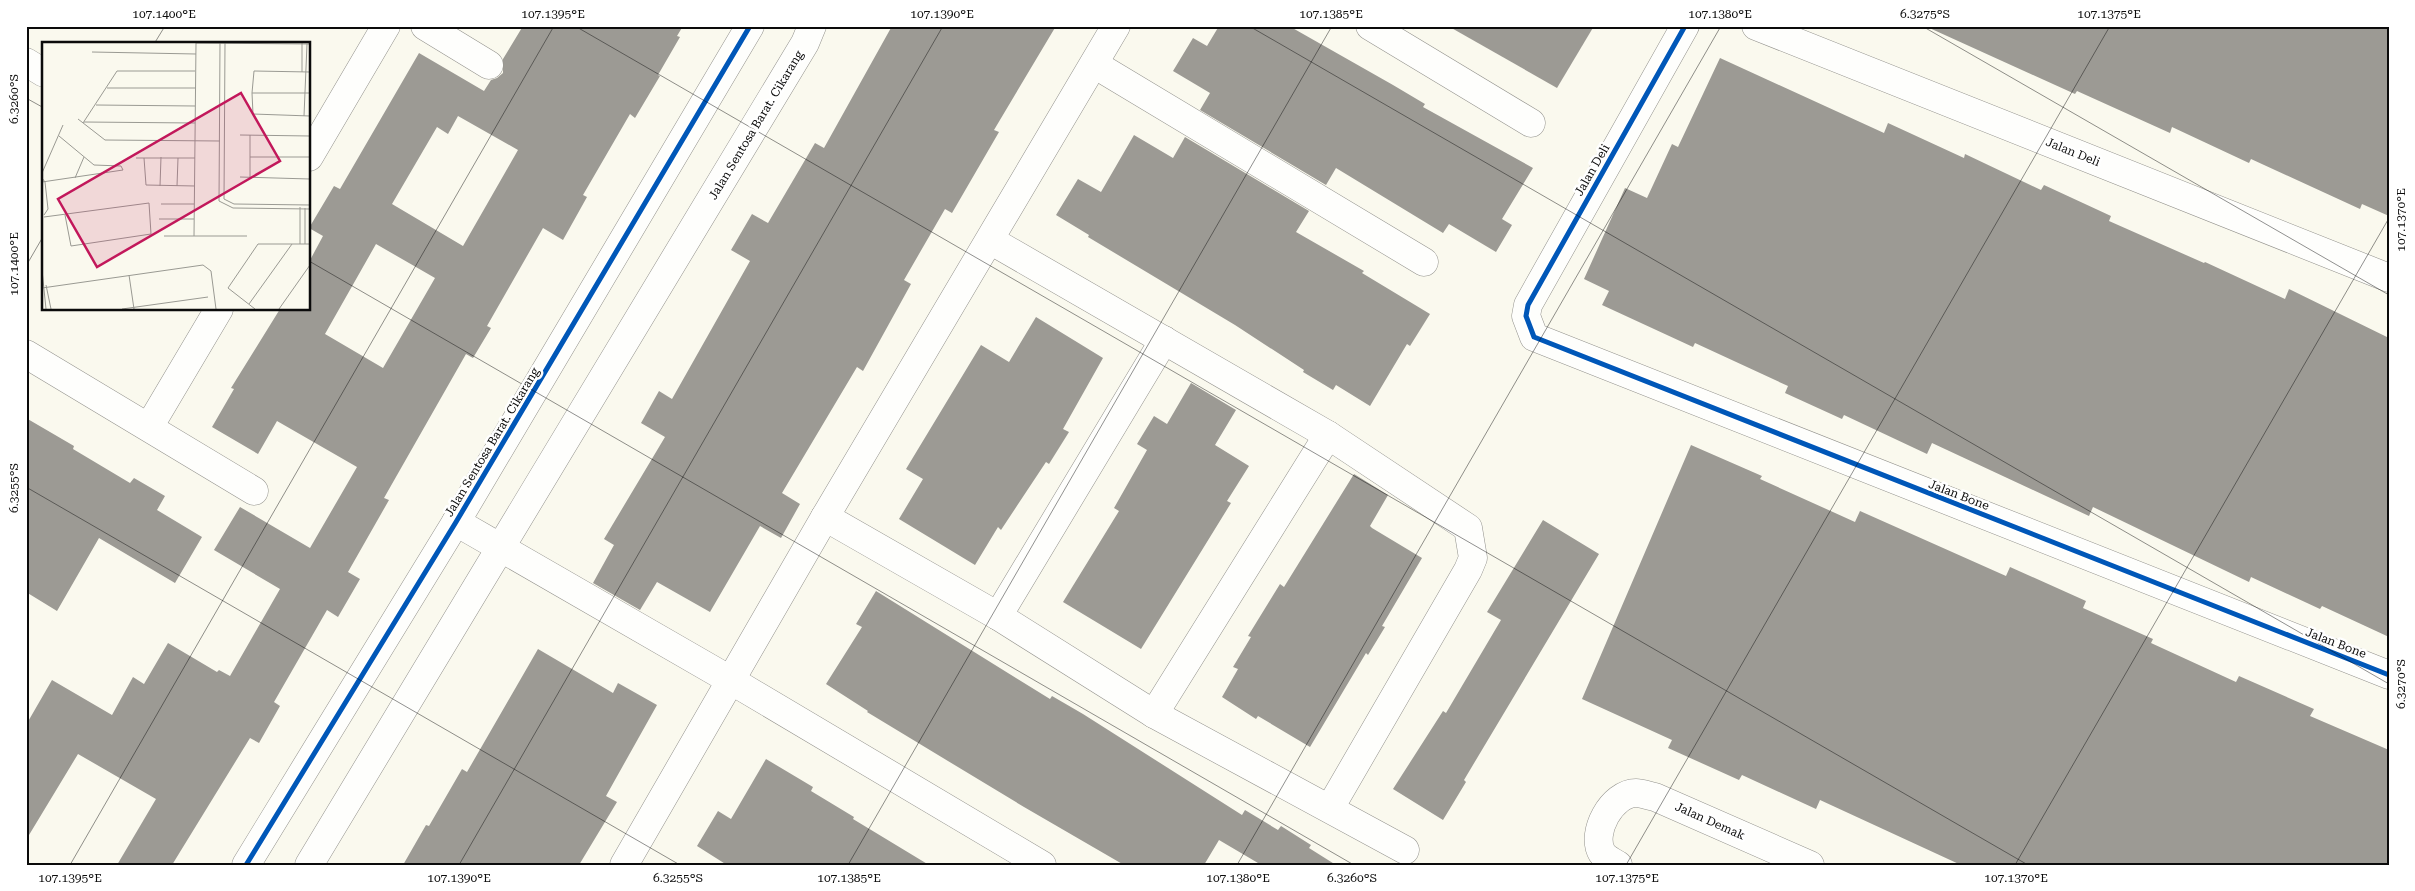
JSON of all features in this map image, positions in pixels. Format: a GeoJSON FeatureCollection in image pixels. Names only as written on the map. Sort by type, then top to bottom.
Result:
{"type":"FeatureCollection","features":[{"type":"Feature","properties":{"kind":"street"},"geometry":{"type":"LineString","coordinates":[[310,155],[386,26]]}},
{"type":"Feature","properties":{"kind":"street"},"geometry":{"type":"LineString","coordinates":[[425,26],[489,65]]}},
{"type":"Feature","properties":{"kind":"street","name":"Jalan Sentosa Barat. Cikarang"},"geometry":{"type":"LineString","coordinates":[[246,865],[456,522],[750,26]]}},
{"type":"Feature","properties":{"kind":"street","name":"Jalan Sentosa Barat. Cikarang"},"geometry":{"type":"LineString","coordinates":[[309,865],[662,283],[805,43],[812,26]]}},
{"type":"Feature","properties":{"kind":"street"},"geometry":{"type":"LineString","coordinates":[[628,863],[825,517],[1116,26]]}},
{"type":"Feature","properties":{"kind":"street"},"geometry":{"type":"LineString","coordinates":[[1370,26],[1531,123]]}},
{"type":"Feature","properties":{"kind":"street","name":"Jalan Deli"},"geometry":{"type":"LineString","coordinates":[[1529,326],[1526,316],[1528,305],[1685,26]]}},
{"type":"Feature","properties":{"kind":"street","name":"Jalan Deli"},"geometry":{"type":"LineString","coordinates":[[1756,26],[2389,278]]}},
{"type":"Feature","properties":{"kind":"street"},"geometry":{"type":"LineString","coordinates":[[26,62],[42,72]]}},
{"type":"Feature","properties":{"kind":"street"},"geometry":{"type":"LineString","coordinates":[[1094,64],[1424,262]]}},
{"type":"Feature","properties":{"kind":"street"},"geometry":{"type":"LineString","coordinates":[[990,240],[1328,435],[1468,528],[1473,558],[1468,570],[1330,808]]}},
{"type":"Feature","properties":{"kind":"street"},"geometry":{"type":"LineString","coordinates":[[149,427],[218,310]]}},
{"type":"Feature","properties":{"kind":"street","name":"Jalan Bone"},"geometry":{"type":"LineString","coordinates":[[1529,326],[1534,337],[1543,342],[2389,675]]}},
{"type":"Feature","properties":{"kind":"street"},"geometry":{"type":"LineString","coordinates":[[998,616],[1164,340]]}},
{"type":"Feature","properties":{"kind":"street"},"geometry":{"type":"LineString","coordinates":[[26,354],[254,491]]}},
{"type":"Feature","properties":{"kind":"street"},"geometry":{"type":"LineString","coordinates":[[1154,714],[1328,435]]}},
{"type":"Feature","properties":{"kind":"street"},"geometry":{"type":"LineString","coordinates":[[825,517],[998,616],[1154,714],[1405,850]]}},
{"type":"Feature","properties":{"kind":"street"},"geometry":{"type":"LineString","coordinates":[[456,522],[732,681],[1042,865]]}},
{"type":"Feature","properties":{"kind":"street","name":"Jalan Demak"},"geometry":{"type":"LineString","coordinates":[[1618,865],[1602,853],[1599,842],[1601,829],[1610,806],[1622,796],[1636,793],[1655,797],[1810,865]]}},
{"type":"Feature","properties":{"kind":"building"},"geometry":{"type":"Polygon","coordinates":[[[523,26],[683,26],[677,36],[680,37],[658,75],[660,76],[635,118],[630,114],[583,195],[587,197],[563,240],[543,228],[487,326],[491,328],[473,358],[466,354],[384,498],[389,500],[348,572],[360,579],[338,617],[327,610],[274,702],[280,706],[259,743],[250,738],[172,865],[117,865],[156,799],[78,754],[26,840],[26,725],[52,680],[112,715],[133,677],[144,684],[168,643],[217,672],[219,670],[230,676],[280,589],[214,550],[240,507],[310,548],[357,467],[277,421],[258,454],[212,427],[234,389],[231,388],[279,310],[310,310],[310,260],[323,236],[310,229],[310,226],[334,186],[340,189],[419,53],[484,91],[491,80],[503,73],[503,59],[523,26]],[[458,116],[448,134],[437,127],[392,204],[463,246],[518,150],[458,116]],[[376,244],[325,334],[383,368],[435,278],[376,244]]]}},
{"type":"Feature","properties":{"kind":"building"},"geometry":{"type":"Polygon","coordinates":[[[892,26],[1056,26],[994,130],[999,132],[952,213],[945,209],[904,280],[911,284],[863,371],[857,367],[782,493],[800,504],[781,538],[760,526],[710,612],[657,582],[640,610],[593,583],[614,545],[604,539],[665,437],[641,423],[659,391],[672,399],[750,261],[731,250],[752,214],[768,223],[815,143],[824,148],[892,26]]]}},
{"type":"Feature","properties":{"kind":"building"},"geometry":{"type":"Polygon","coordinates":[[[1219,26],[1289,26],[1425,104],[1423,107],[1533,168],[1502,219],[1512,225],[1496,252],[1449,224],[1443,233],[1336,168],[1326,185],[1200,110],[1210,93],[1173,71],[1193,38],[1207,46],[1219,26]]]}},
{"type":"Feature","properties":{"kind":"building"},"geometry":{"type":"Polygon","coordinates":[[[1448,26],[1594,26],[1557,88],[1448,26]]]}},
{"type":"Feature","properties":{"kind":"building"},"geometry":{"type":"Polygon","coordinates":[[[1925,26],[2389,26],[2389,216],[2362,204],[2360,209],[2251,159],[2249,163],[2172,127],[2170,133],[2077,91],[2075,94],[1925,26]]]}},
{"type":"Feature","properties":{"kind":"building"},"geometry":{"type":"Polygon","coordinates":[[[1720,58],[1884,133],[1888,123],[1964,158],[1965,154],[2041,190],[2044,185],[2111,216],[2109,221],[2285,299],[2289,289],[2389,338],[2389,637],[2322,606],[2320,609],[2251,577],[2249,582],[2093,507],[2089,516],[1932,443],[1927,454],[1844,415],[1842,419],[1785,393],[1788,386],[1695,343],[1693,347],[1602,305],[1609,291],[1584,279],[1625,188],[1647,198],[1672,144],[1678,147],[1720,58]]]}},
{"type":"Feature","properties":{"kind":"building"},"geometry":{"type":"Polygon","coordinates":[[[1134,135],[1173,158],[1185,137],[1309,211],[1296,232],[1364,271],[1362,273],[1430,314],[1410,346],[1407,344],[1370,406],[1336,385],[1333,390],[1303,372],[1304,370],[1235,325],[1088,237],[1089,235],[1056,215],[1078,179],[1101,192],[1134,135]]]}},
{"type":"Feature","properties":{"kind":"building"},"geometry":{"type":"Polygon","coordinates":[[[1036,317],[1103,358],[1063,429],[1069,432],[1049,464],[1046,462],[1001,530],[998,527],[975,565],[899,519],[923,479],[906,469],[981,345],[1009,362],[1036,317]]]}},
{"type":"Feature","properties":{"kind":"building"},"geometry":{"type":"Polygon","coordinates":[[[1191,383],[1236,410],[1215,445],[1249,466],[1227,501],[1231,503],[1141,649],[1063,602],[1119,511],[1114,508],[1147,450],[1137,444],[1154,416],[1167,424],[1191,383]]]}},
{"type":"Feature","properties":{"kind":"building"},"geometry":{"type":"Polygon","coordinates":[[[26,418],[74,446],[73,449],[130,483],[134,478],[165,496],[157,510],[202,537],[175,583],[99,538],[57,611],[26,592],[26,418]]]}},
{"type":"Feature","properties":{"kind":"building"},"geometry":{"type":"Polygon","coordinates":[[[1691,445],[1762,476],[1760,479],[1855,522],[1860,511],[2006,576],[2010,567],[2086,601],[2083,608],[2153,639],[2151,643],[2236,682],[2239,676],[2314,709],[2310,716],[2389,750],[2389,865],[1961,865],[1820,800],[1816,809],[1742,775],[1739,780],[1668,748],[1672,740],[1582,699],[1691,445]]]}},
{"type":"Feature","properties":{"kind":"building"},"geometry":{"type":"Polygon","coordinates":[[[1354,474],[1388,495],[1370,526],[1422,558],[1382,626],[1385,627],[1368,655],[1366,653],[1310,747],[1258,716],[1256,719],[1222,697],[1238,669],[1233,667],[1251,637],[1248,636],[1280,584],[1284,587],[1354,474]]]}},
{"type":"Feature","properties":{"kind":"building"},"geometry":{"type":"Polygon","coordinates":[[[1543,520],[1599,554],[1464,780],[1466,782],[1443,820],[1393,789],[1443,711],[1446,713],[1501,620],[1487,612],[1543,520]]]}},
{"type":"Feature","properties":{"kind":"building"},"geometry":{"type":"Polygon","coordinates":[[[876,591],[1050,699],[1052,696],[1083,714],[1242,815],[1245,810],[1278,830],[1281,826],[1311,845],[1309,848],[1336,865],[1257,865],[1258,863],[1219,840],[1204,865],[1124,865],[1024,807],[867,712],[826,684],[862,627],[856,624],[876,591]]]}},
{"type":"Feature","properties":{"kind":"building"},"geometry":{"type":"Polygon","coordinates":[[[538,649],[613,693],[618,683],[657,705],[606,796],[617,802],[579,865],[403,865],[426,825],[429,826],[462,769],[467,772],[538,649]]]}},
{"type":"Feature","properties":{"kind":"building"},"geometry":{"type":"Polygon","coordinates":[[[766,759],[813,787],[811,791],[854,817],[853,819],[929,865],[727,865],[697,846],[718,811],[731,819],[766,759]]]}},
{"type":"Feature","properties":{"kind":"cycle path"},"geometry":{"type":"LineString","coordinates":[[246,865],[456,522],[750,26]]}},
{"type":"Feature","properties":{"kind":"cycle path"},"geometry":{"type":"LineString","coordinates":[[1685,26],[1528,305],[1526,316],[1534,337],[2389,675]]}}]}
